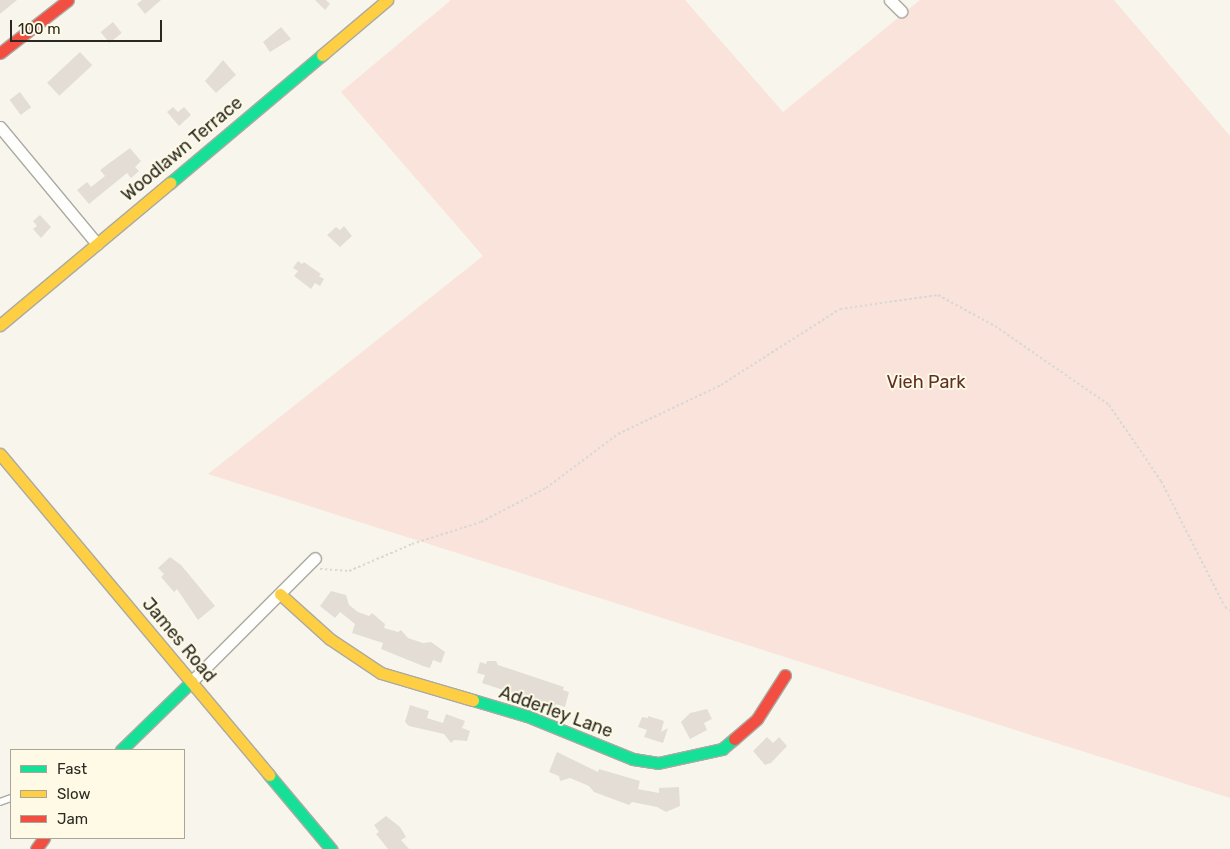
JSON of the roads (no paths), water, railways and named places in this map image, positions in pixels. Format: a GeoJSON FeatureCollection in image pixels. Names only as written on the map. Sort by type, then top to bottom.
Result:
{"type":"FeatureCollection","features":[{"type":"Feature","properties":{"kind":"street"},"geometry":{"type":"LineString","coordinates":[[0,53],[68,0]]}},
{"type":"Feature","properties":{"kind":"street","name":"Woodlawn Terrace"},"geometry":{"type":"LineString","coordinates":[[0,325],[387,0]]}},
{"type":"Feature","properties":{"kind":"street"},"geometry":{"type":"LineString","coordinates":[[890,0],[901,11]]}},
{"type":"Feature","properties":{"kind":"street"},"geometry":{"type":"LineString","coordinates":[[0,127],[97,244]]}},
{"type":"Feature","properties":{"kind":"street","name":"James Road"},"geometry":{"type":"LineString","coordinates":[[0,454],[330,849]]}},
{"type":"Feature","properties":{"kind":"street"},"geometry":{"type":"LineString","coordinates":[[122,749],[280,594],[314,558]]}},
{"type":"Feature","properties":{"kind":"street","name":"Adderley Lane"},"geometry":{"type":"LineString","coordinates":[[280,594],[330,639],[381,673],[527,716],[633,759],[658,763],[683,760],[722,749],[757,719],[785,675]]}},
{"type":"Feature","properties":{"kind":"park label","name":"Vieh Park"},"geometry":{"type":"Point","coordinates":[926,382]}}]}
